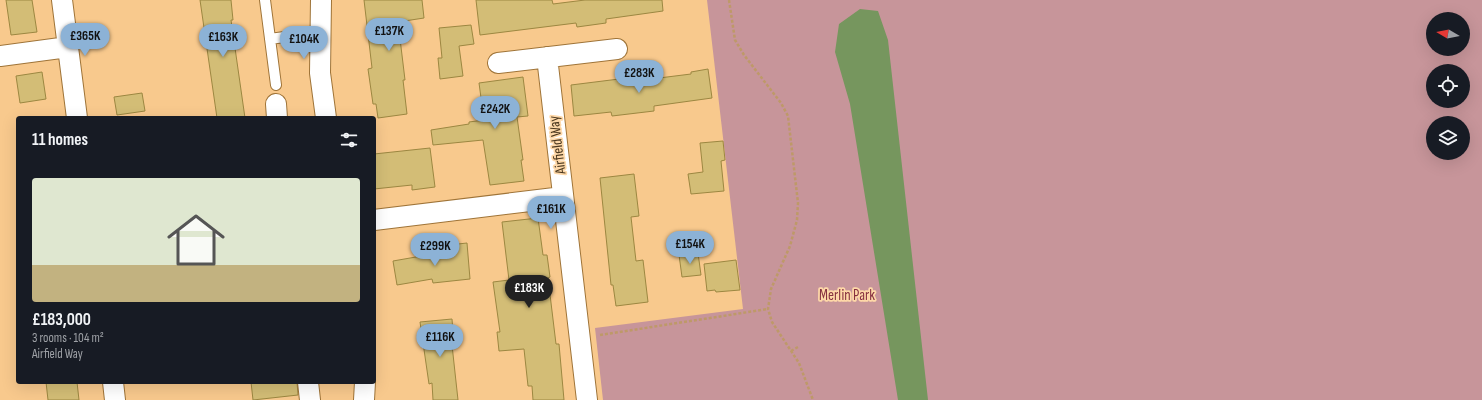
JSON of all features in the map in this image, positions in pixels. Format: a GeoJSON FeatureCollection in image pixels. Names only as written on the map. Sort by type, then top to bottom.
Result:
{"type":"FeatureCollection","features":[{"type":"Feature","properties":{"kind":"street"},"geometry":{"type":"LineString","coordinates":[[62,0],[77,116]]}},
{"type":"Feature","properties":{"kind":"street"},"geometry":{"type":"LineString","coordinates":[[321,0],[320,73],[326,116]]}},
{"type":"Feature","properties":{"kind":"street"},"geometry":{"type":"LineString","coordinates":[[0,56],[68,47]]}},
{"type":"Feature","properties":{"kind":"street"},"geometry":{"type":"LineString","coordinates":[[498,63],[617,49]]}},
{"type":"Feature","properties":{"kind":"street","name":"Airfield Way"},"geometry":{"type":"LineString","coordinates":[[547,57],[587,400]]}},
{"type":"Feature","properties":{"kind":"street"},"geometry":{"type":"LineString","coordinates":[[376,220],[563,197]]}},
{"type":"Feature","properties":{"kind":"street"},"geometry":{"type":"LineString","coordinates":[[112,384],[115,400]]}},
{"type":"Feature","properties":{"kind":"street"},"geometry":{"type":"LineString","coordinates":[[308,384],[310,400]]}},
{"type":"Feature","properties":{"kind":"street"},"geometry":{"type":"LineString","coordinates":[[364,400],[365,384]]}},
{"type":"Feature","properties":{"kind":"lane"},"geometry":{"type":"LineString","coordinates":[[265,0],[276,85]]}},
{"type":"Feature","properties":{"kind":"lane"},"geometry":{"type":"LineString","coordinates":[[270,39],[320,32]]}},
{"type":"Feature","properties":{"kind":"path"},"geometry":{"type":"LineString","coordinates":[[729,0],[735,40],[788,116],[798,203],[797,220],[790,246],[771,289],[768,309],[772,322],[799,363],[813,400]]}},
{"type":"Feature","properties":{"kind":"path"},"geometry":{"type":"LineString","coordinates":[[579,338],[768,309]]}},
{"type":"Feature","properties":{"kind":"path"},"geometry":{"type":"LineString","coordinates":[[791,351],[798,347]]}},
{"type":"Feature","properties":{"kind":"green space","name":"Merlin Park"},"geometry":{"type":"Polygon","coordinates":[[[707,0],[1482,0],[1482,400],[603,400],[595,328],[743,309],[707,0]]]}},
{"type":"Feature","properties":{"kind":"shaded area"},"geometry":{"type":"Polygon","coordinates":[[[860,9],[878,11],[888,40],[928,400],[898,400],[850,104],[835,52],[839,24],[860,9]]]}},
{"type":"Feature","properties":{"kind":"building"},"geometry":{"type":"Polygon","coordinates":[[[6,0],[32,0],[37,32],[11,35],[6,0]]]}},
{"type":"Feature","properties":{"kind":"building"},"geometry":{"type":"Polygon","coordinates":[[[200,0],[231,0],[233,20],[231,20],[245,116],[217,116],[200,0]]]}},
{"type":"Feature","properties":{"kind":"building"},"geometry":{"type":"Polygon","coordinates":[[[364,0],[422,0],[424,18],[398,22],[405,80],[403,80],[407,114],[378,118],[376,104],[373,104],[368,69],[372,68],[364,0]]]}},
{"type":"Feature","properties":{"kind":"building"},"geometry":{"type":"Polygon","coordinates":[[[476,0],[552,0],[553,4],[585,0],[662,0],[663,11],[606,19],[606,23],[577,27],[576,23],[480,35],[476,0]]]}},
{"type":"Feature","properties":{"kind":"building"},"geometry":{"type":"Polygon","coordinates":[[[471,25],[474,44],[459,46],[463,76],[440,79],[438,58],[442,58],[439,28],[471,25]]]}},
{"type":"Feature","properties":{"kind":"building"},"geometry":{"type":"Polygon","coordinates":[[[708,69],[712,98],[654,106],[654,111],[612,116],[611,112],[574,116],[571,85],[651,75],[651,79],[691,74],[691,72],[708,69]]]}},
{"type":"Feature","properties":{"kind":"building"},"geometry":{"type":"Polygon","coordinates":[[[42,72],[46,99],[20,103],[16,76],[42,72]]]}},
{"type":"Feature","properties":{"kind":"building"},"geometry":{"type":"Polygon","coordinates":[[[523,77],[528,116],[517,117],[523,160],[521,160],[524,181],[490,185],[483,140],[433,145],[431,130],[484,120],[479,83],[523,77]]]}},
{"type":"Feature","properties":{"kind":"building"},"geometry":{"type":"Polygon","coordinates":[[[142,93],[145,111],[117,115],[114,97],[142,93]]]}},
{"type":"Feature","properties":{"kind":"building"},"geometry":{"type":"Polygon","coordinates":[[[723,141],[725,160],[721,161],[724,191],[691,194],[688,174],[703,172],[700,143],[723,141]]]}},
{"type":"Feature","properties":{"kind":"building"},"geometry":{"type":"Polygon","coordinates":[[[430,148],[435,187],[412,190],[412,185],[376,189],[376,154],[430,148]]]}},
{"type":"Feature","properties":{"kind":"building"},"geometry":{"type":"Polygon","coordinates":[[[634,174],[639,216],[631,217],[636,261],[643,260],[648,302],[616,306],[613,285],[611,285],[600,178],[634,174]]]}},
{"type":"Feature","properties":{"kind":"building"},"geometry":{"type":"Polygon","coordinates":[[[538,218],[543,255],[547,255],[550,277],[548,278],[556,344],[559,344],[564,400],[533,400],[532,386],[528,386],[524,349],[499,351],[497,332],[500,332],[493,282],[509,280],[502,222],[538,218]]]}},
{"type":"Feature","properties":{"kind":"building"},"geometry":{"type":"Polygon","coordinates":[[[467,243],[470,279],[433,283],[432,279],[397,285],[393,261],[450,251],[449,245],[467,243]]]}},
{"type":"Feature","properties":{"kind":"building"},"geometry":{"type":"Polygon","coordinates":[[[698,253],[701,275],[682,277],[679,255],[698,253]]]}},
{"type":"Feature","properties":{"kind":"building"},"geometry":{"type":"Polygon","coordinates":[[[736,260],[740,290],[716,292],[715,290],[707,291],[704,264],[736,260]]]}},
{"type":"Feature","properties":{"kind":"building"},"geometry":{"type":"Polygon","coordinates":[[[452,319],[454,345],[452,345],[458,400],[433,400],[432,383],[429,384],[420,322],[452,319]]]}},
{"type":"Feature","properties":{"kind":"building"},"geometry":{"type":"Polygon","coordinates":[[[46,384],[77,384],[79,400],[48,400],[46,384]]]}},
{"type":"Feature","properties":{"kind":"building"},"geometry":{"type":"Polygon","coordinates":[[[251,384],[297,384],[298,395],[253,400],[251,384]]]}}]}
